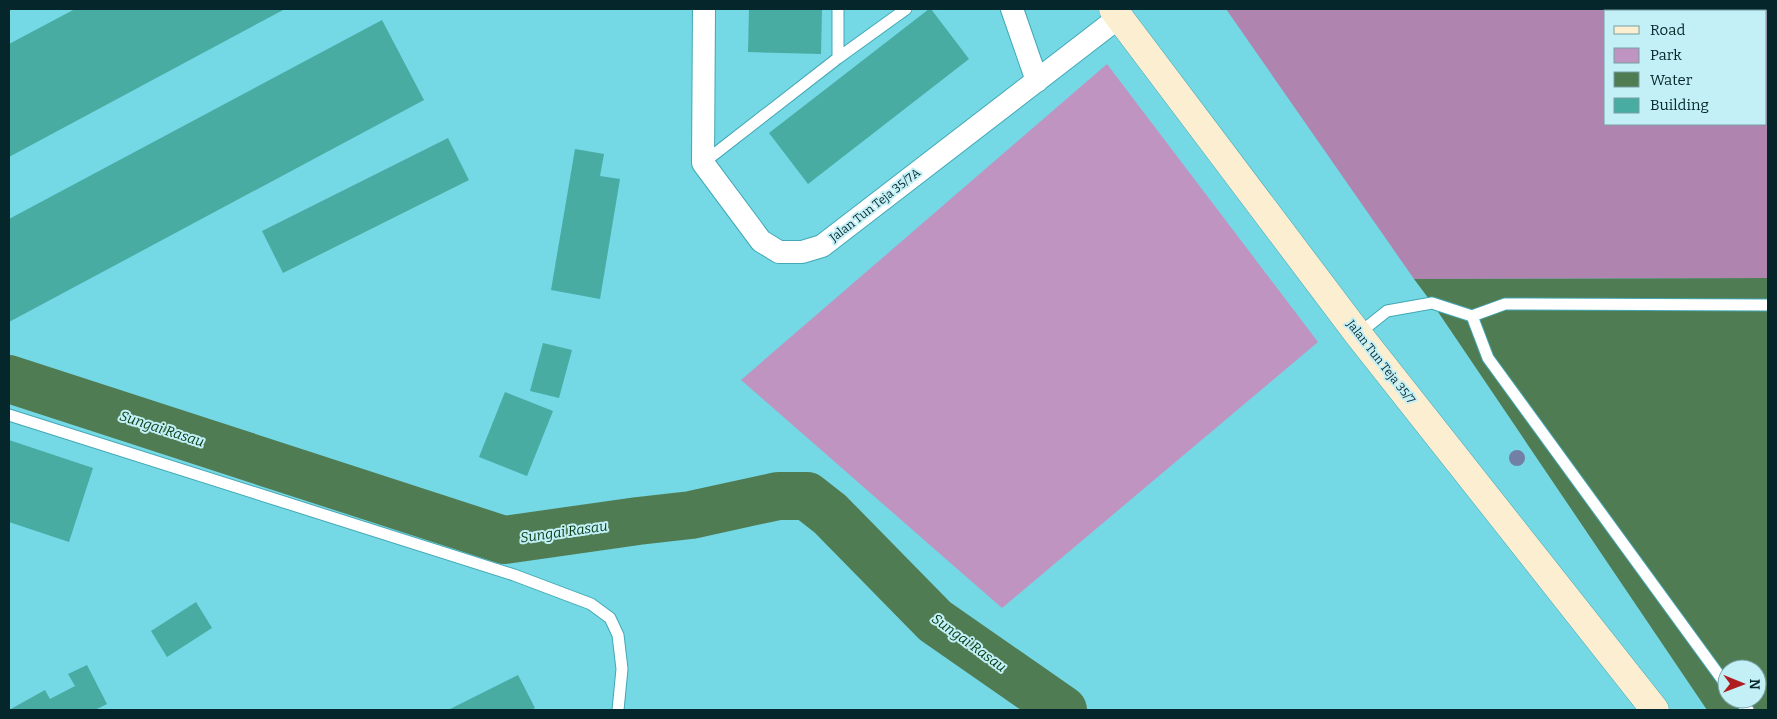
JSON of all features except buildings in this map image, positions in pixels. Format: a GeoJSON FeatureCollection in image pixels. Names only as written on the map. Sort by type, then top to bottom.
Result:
{"type":"FeatureCollection","features":[{"type":"Feature","properties":{"kind":"street"},"geometry":{"type":"LineString","coordinates":[[702,163],[704,9]]}},
{"type":"Feature","properties":{"kind":"street"},"geometry":{"type":"LineString","coordinates":[[1012,9],[1037,80]]}},
{"type":"Feature","properties":{"kind":"street","name":"Jalan Tun Teja 35/7A"},"geometry":{"type":"LineString","coordinates":[[702,163],[761,242],[779,252],[802,252],[822,246],[1037,80],[1116,13]]}},
{"type":"Feature","properties":{"kind":"street","name":"Jalan Tun Teja 35/7"},"geometry":{"type":"LineString","coordinates":[[1116,13],[1358,334],[1655,710]]}},
{"type":"Feature","properties":{"kind":"lane"},"geometry":{"type":"LineString","coordinates":[[838,9],[838,58]]}},
{"type":"Feature","properties":{"kind":"lane"},"geometry":{"type":"LineString","coordinates":[[702,163],[838,58],[906,9]]}},
{"type":"Feature","properties":{"kind":"lane"},"geometry":{"type":"LineString","coordinates":[[1358,334],[1388,311],[1432,303],[1472,316],[1505,304],[1768,305]]}},
{"type":"Feature","properties":{"kind":"lane"},"geometry":{"type":"LineString","coordinates":[[1472,316],[1488,358],[1717,672]]}},
{"type":"Feature","properties":{"kind":"lane"},"geometry":{"type":"LineString","coordinates":[[9,415],[514,575],[591,604],[610,618],[618,635],[622,669],[618,710]]}},
{"type":"Feature","properties":{"kind":"green space"},"geometry":{"type":"Polygon","coordinates":[[[1107,64],[1318,342],[1002,608],[741,380],[1107,64]]]}},
{"type":"Feature","properties":{"kind":"shaded area"},"geometry":{"type":"Polygon","coordinates":[[[1226,9],[1768,9],[1768,278],[1414,279],[1226,9]]]}},
{"type":"Feature","properties":{"kind":"water"},"geometry":{"type":"Polygon","coordinates":[[[1768,278],[1768,710],[1707,710],[1414,279],[1768,278]]]}},
{"type":"Feature","properties":{"kind":"waterway","name":"Sungai Rasau"},"geometry":{"type":"LineString","coordinates":[[9,379],[504,540],[691,515],[778,496],[807,496],[830,514],[935,621],[1063,710]]}}]}
